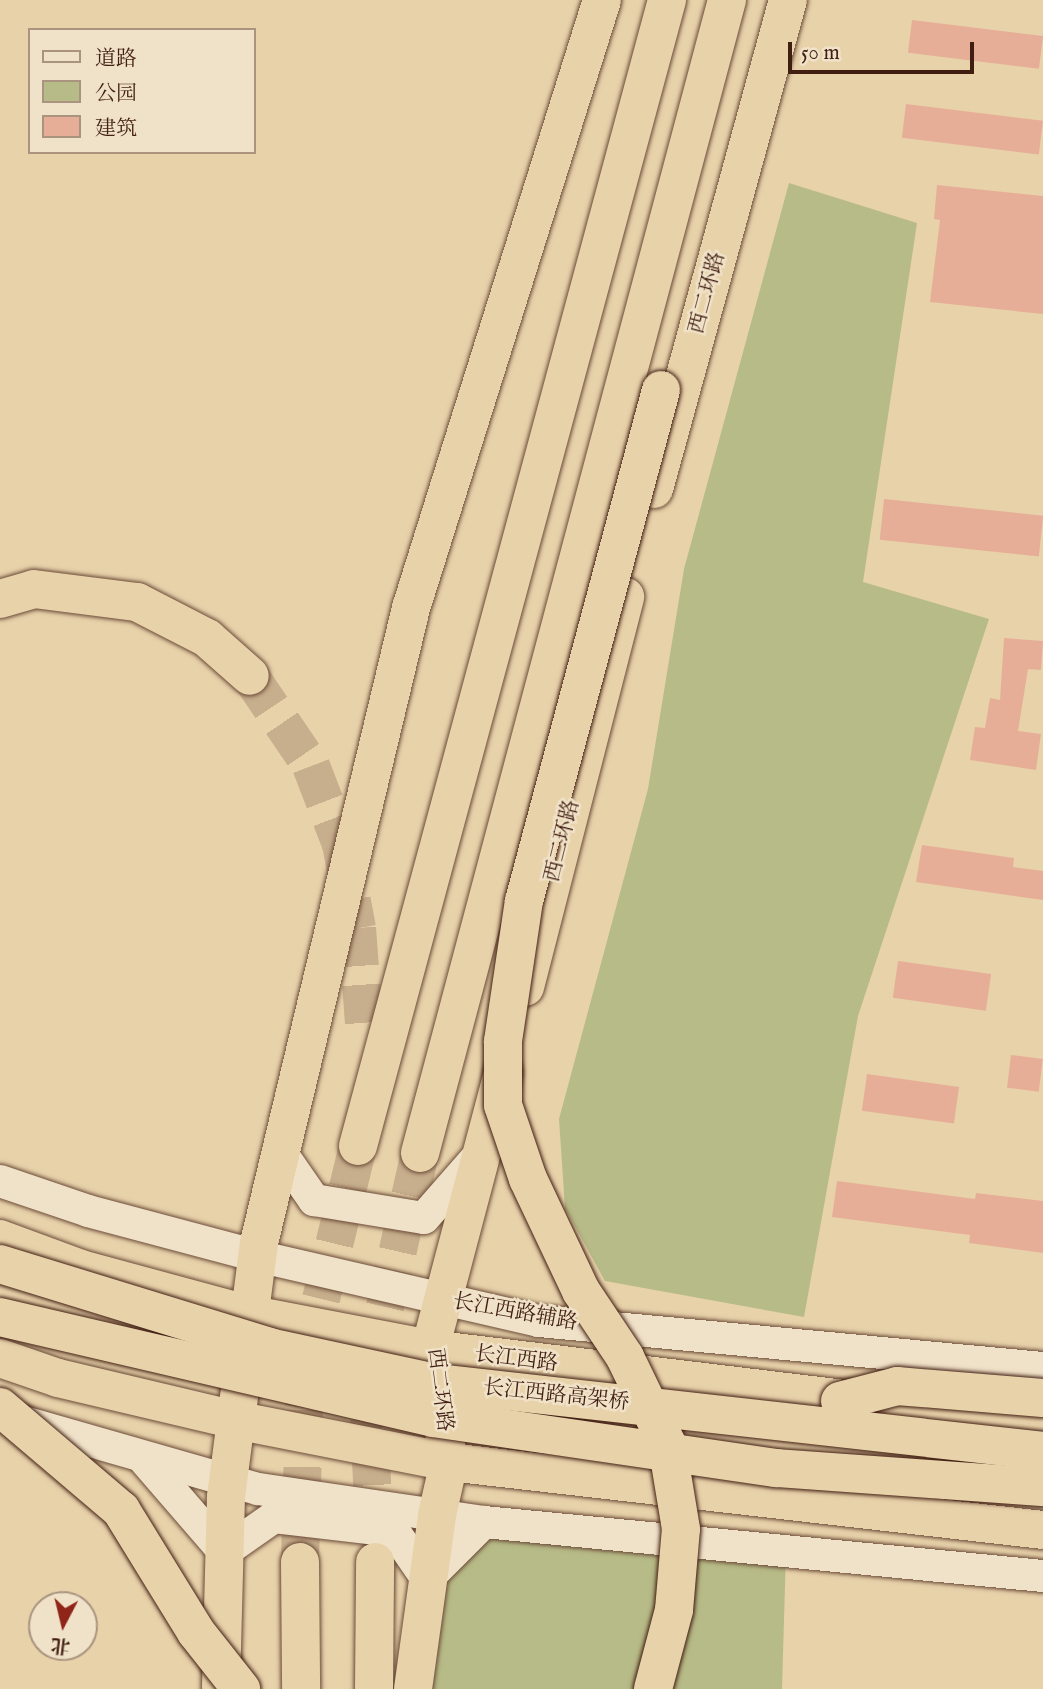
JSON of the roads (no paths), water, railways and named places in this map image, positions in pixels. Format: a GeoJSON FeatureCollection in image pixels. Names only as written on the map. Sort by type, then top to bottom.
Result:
{"type":"FeatureCollection","features":[{"type":"Feature","properties":{"kind":"highway"},"geometry":{"type":"LineString","coordinates":[[221,1689],[228,1481],[247,1314],[280,1151],[411,608],[602,0]]}},
{"type":"Feature","properties":{"kind":"highway"},"geometry":{"type":"LineString","coordinates":[[365,1038],[363,1128],[667,0]]}},
{"type":"Feature","properties":{"kind":"highway"},"geometry":{"type":"LineString","coordinates":[[420,1153],[727,0]]}},
{"type":"Feature","properties":{"kind":"highway"},"geometry":{"type":"LineString","coordinates":[[653,1689],[674,1610],[681,1529],[667,1444],[625,1357],[581,1291],[528,1179],[503,1105],[503,1041],[524,901],[661,390],[770,0]]}},
{"type":"Feature","properties":{"kind":"highway","name":"西二环路"},"geometry":{"type":"LineString","coordinates":[[413,1689],[437,1515],[449,1462],[430,1349],[440,1299],[631,571],[788,0]]}},
{"type":"Feature","properties":{"kind":"highway"},"geometry":{"type":"LineString","coordinates":[[0,599],[34,589],[138,602],[207,638],[250,676]]}},
{"type":"Feature","properties":{"kind":"highway","name":"长江西路"},"geometry":{"type":"LineString","coordinates":[[0,1239],[81,1269],[247,1314],[430,1349],[839,1401],[1043,1423]]}},
{"type":"Feature","properties":{"kind":"highway"},"geometry":{"type":"LineString","coordinates":[[0,1250],[50,1282]]}},
{"type":"Feature","properties":{"kind":"highway","name":"长江西路高架桥"},"geometry":{"type":"LineString","coordinates":[[0,1264],[50,1282],[269,1346],[436,1383],[1043,1451]]}},
{"type":"Feature","properties":{"kind":"highway","name":"长江西路高架桥"},"geometry":{"type":"LineString","coordinates":[[0,1317],[433,1418],[776,1468],[1043,1487]]}},
{"type":"Feature","properties":{"kind":"highway"},"geometry":{"type":"LineString","coordinates":[[0,1358],[58,1378],[235,1420],[449,1462],[1043,1530]]}},
{"type":"Feature","properties":{"kind":"highway"},"geometry":{"type":"LineString","coordinates":[[839,1401],[897,1386],[1043,1398]]}},
{"type":"Feature","properties":{"kind":"highway"},"geometry":{"type":"LineString","coordinates":[[0,1407],[121,1510],[196,1632],[241,1689]]}},
{"type":"Feature","properties":{"kind":"highway"},"geometry":{"type":"LineString","coordinates":[[853,1509],[1043,1548]]}},
{"type":"Feature","properties":{"kind":"highway"},"geometry":{"type":"LineString","coordinates":[[300,1562],[301,1689]]}},
{"type":"Feature","properties":{"kind":"highway"},"geometry":{"type":"LineString","coordinates":[[374,1689],[375,1562]]}},
{"type":"Feature","properties":{"kind":"highway"},"geometry":{"type":"LineString","coordinates":[[196,1632],[206,1689]]}},
{"type":"Feature","properties":{"kind":"street"},"geometry":{"type":"LineString","coordinates":[[280,1151],[314,1200],[424,1218],[480,1154]]}},
{"type":"Feature","properties":{"kind":"street","name":"长江西路辅路"},"geometry":{"type":"LineString","coordinates":[[0,1181],[88,1211],[257,1256],[539,1321],[1043,1368]]}},
{"type":"Feature","properties":{"kind":"street"},"geometry":{"type":"LineString","coordinates":[[0,1413],[143,1458],[228,1481],[437,1515],[484,1522],[1043,1576]]}},
{"type":"Feature","properties":{"kind":"street"},"geometry":{"type":"LineString","coordinates":[[143,1458],[225,1552],[274,1517],[394,1531],[427,1579],[484,1522]]}},
{"type":"Feature","properties":{"kind":"tunnel"},"geometry":{"type":"LineString","coordinates":[[250,676],[311,766],[341,844],[357,928],[365,1038]]}},
{"type":"Feature","properties":{"kind":"tunnel"},"geometry":{"type":"LineString","coordinates":[[300,1562],[304,1408],[321,1299],[358,1146]]}},
{"type":"Feature","properties":{"kind":"tunnel"},"geometry":{"type":"LineString","coordinates":[[375,1542],[369,1419],[385,1307],[420,1153]]}}]}
